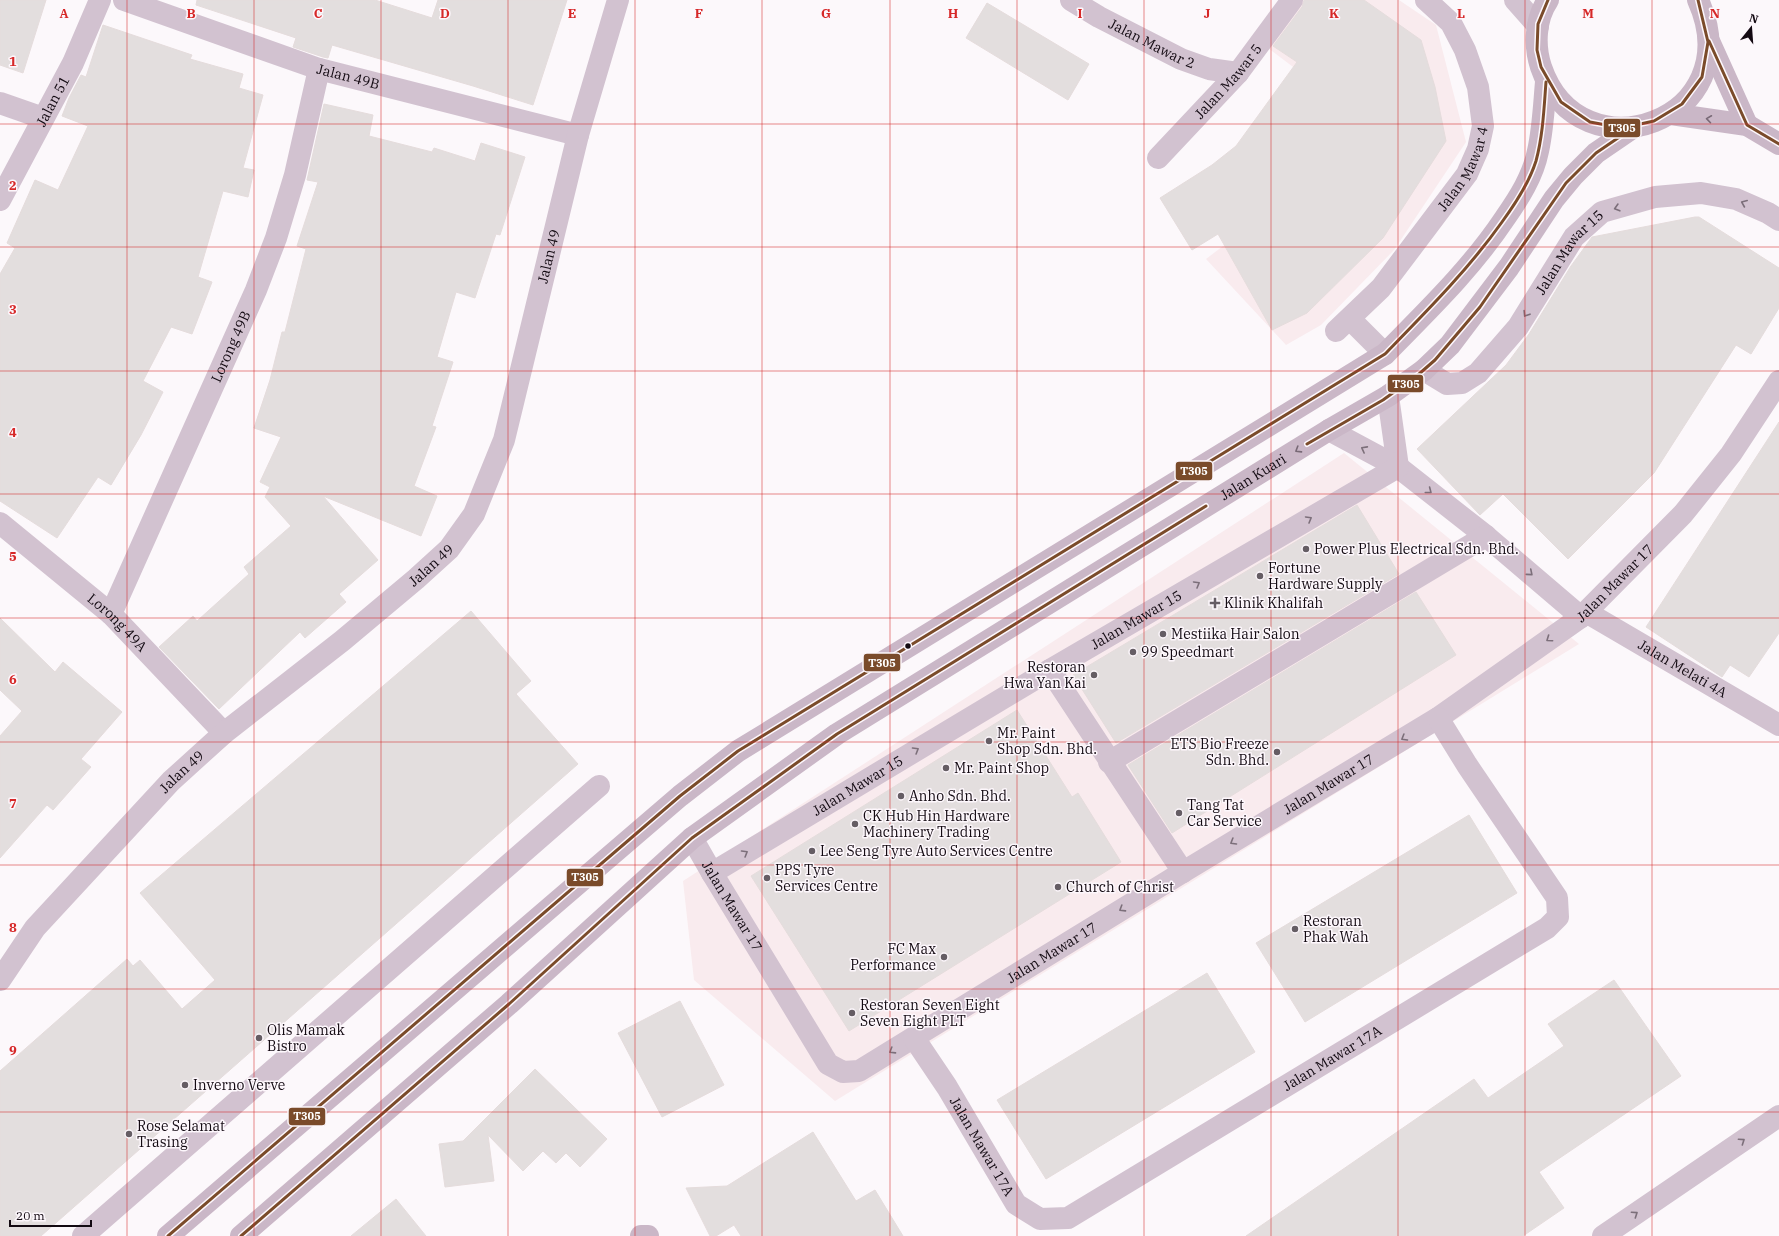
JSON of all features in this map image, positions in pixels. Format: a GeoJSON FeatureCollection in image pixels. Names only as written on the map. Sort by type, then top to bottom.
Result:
{"type":"FeatureCollection","features":[{"type":"Feature","properties":{"kind":"street","name":"Jalan 51"},"geometry":{"type":"LineString","coordinates":[[0,200],[73,63],[100,0]]}},
{"type":"Feature","properties":{"kind":"street","name":"Jalan 49B"},"geometry":{"type":"LineString","coordinates":[[124,0],[319,69],[578,135]]}},
{"type":"Feature","properties":{"kind":"street","name":"Jalan 49"},"geometry":{"type":"LineString","coordinates":[[0,980],[34,928],[170,781],[224,733],[342,641],[416,579],[449,549],[474,514],[504,440],[578,135],[618,0]]}},
{"type":"Feature","properties":{"kind":"street","name":"Jalan Mawar 2"},"geometry":{"type":"LineString","coordinates":[[1071,0],[1099,17],[1181,59],[1209,69],[1238,73]]}},
{"type":"Feature","properties":{"kind":"street","name":"Jalan Mawar 5"},"geometry":{"type":"LineString","coordinates":[[1158,158],[1238,73],[1292,0]]}},
{"type":"Feature","properties":{"kind":"street","name":"Jalan Mawar 4"},"geometry":{"type":"LineString","coordinates":[[1384,354],[1343,325],[1381,288],[1467,174],[1478,149],[1483,126],[1478,87],[1465,50],[1451,23],[1426,0]]}},
{"type":"Feature","properties":{"kind":"street"},"geometry":{"type":"LineString","coordinates":[[1515,0],[1538,26]]}},
{"type":"Feature","properties":{"kind":"street"},"geometry":{"type":"LineString","coordinates":[[1548,0],[1544,5],[1538,26],[1537,54],[1546,82],[1562,103],[1583,118],[1608,127],[1634,127],[1653,123],[1671,114],[1692,95],[1705,70],[1709,41]]}},
{"type":"Feature","properties":{"kind":"street"},"geometry":{"type":"LineString","coordinates":[[1698,0],[1705,17],[1709,41],[1747,125]]}},
{"type":"Feature","properties":{"kind":"street","name":"Lorong 49B"},"geometry":{"type":"LineString","coordinates":[[111,614],[256,290],[276,238],[295,175],[319,69]]}},
{"type":"Feature","properties":{"kind":"street"},"geometry":{"type":"LineString","coordinates":[[168,1236],[321,1107],[680,796],[738,751],[1384,354],[1436,302],[1487,245],[1519,198],[1530,176],[1538,151],[1546,82]]}},
{"type":"Feature","properties":{"kind":"street"},"geometry":{"type":"LineString","coordinates":[[0,103],[43,118]]}},
{"type":"Feature","properties":{"kind":"street"},"geometry":{"type":"LineString","coordinates":[[1671,114],[1747,125],[1779,144]]}},
{"type":"Feature","properties":{"kind":"street","name":"Jalan Kuari"},"geometry":{"type":"LineString","coordinates":[[242,1236],[509,1004],[692,838],[837,734],[1329,430],[1388,396],[1424,370],[1454,339],[1509,267],[1554,199],[1573,176],[1596,153],[1634,127]]}},
{"type":"Feature","properties":{"kind":"street","name":"Jalan Mawar 15"},"geometry":{"type":"LineString","coordinates":[[1424,370],[1447,384],[1462,383],[1478,373],[1518,327],[1574,237],[1602,212],[1655,197],[1701,193],[1736,199],[1768,213],[1779,220]]}},
{"type":"Feature","properties":{"kind":"street","name":"Jalan Mawar 17"},"geometry":{"type":"LineString","coordinates":[[692,838],[828,1064],[843,1072],[859,1071],[1183,872],[1438,718],[1583,615],[1683,514],[1731,454],[1779,381]]}},
{"type":"Feature","properties":{"kind":"street"},"geometry":{"type":"LineString","coordinates":[[1388,396],[1398,467]]}},
{"type":"Feature","properties":{"kind":"street","name":"Jalan Mawar 17"},"geometry":{"type":"LineString","coordinates":[[1329,430],[1398,467],[1583,615]]}},
{"type":"Feature","properties":{"kind":"street","name":"Jalan Mawar 15"},"geometry":{"type":"LineString","coordinates":[[712,873],[1050,670],[1398,467]]}},
{"type":"Feature","properties":{"kind":"street","name":"Lorong 49A"},"geometry":{"type":"LineString","coordinates":[[0,523],[111,614],[224,733]]}},
{"type":"Feature","properties":{"kind":"street"},"geometry":{"type":"LineString","coordinates":[[1109,762],[1486,536]]}},
{"type":"Feature","properties":{"kind":"street","name":"Jalan Melati 4A"},"geometry":{"type":"LineString","coordinates":[[1583,615],[1779,724]]}},
{"type":"Feature","properties":{"kind":"street"},"geometry":{"type":"LineString","coordinates":[[1050,670],[1109,762],[1183,872]]}},
{"type":"Feature","properties":{"kind":"street","name":"Jalan Mawar 17A"},"geometry":{"type":"LineString","coordinates":[[914,1038],[947,1087],[1016,1204],[1040,1219],[1068,1218],[1547,928],[1558,917],[1557,898],[1471,771],[1438,718]]}},
{"type":"Feature","properties":{"kind":"street"},"geometry":{"type":"LineString","coordinates":[[83,1236],[599,786]]}},
{"type":"Feature","properties":{"kind":"street"},"geometry":{"type":"LineString","coordinates":[[1603,1236],[1779,1116]]}},
{"type":"Feature","properties":{"kind":"street"},"geometry":{"type":"LineString","coordinates":[[641,1236],[648,1236]]}},
{"type":"Feature","properties":{"kind":"shaded area"},"geometry":{"type":"Polygon","coordinates":[[[1304,0],[1399,0],[1436,25],[1466,142],[1394,250],[1321,325],[1286,345],[1206,259],[1269,211],[1346,107],[1268,48],[1304,0]]]}},
{"type":"Feature","properties":{"kind":"shaded area"},"geometry":{"type":"Polygon","coordinates":[[[1344,453],[1579,644],[835,1101],[694,980],[683,881],[1344,453]]]}},
{"type":"Feature","properties":{"kind":"building"},"geometry":{"type":"Polygon","coordinates":[[[0,0],[46,0],[23,73],[0,65],[0,0]]]}},
{"type":"Feature","properties":{"kind":"building"},"geometry":{"type":"Polygon","coordinates":[[[197,0],[375,0],[432,18],[438,0],[567,0],[533,105],[332,45],[328,58],[323,57],[293,47],[296,38],[196,5],[197,0]]]}},
{"type":"Feature","properties":{"kind":"building"},"geometry":{"type":"Polygon","coordinates":[[[1304,0],[1364,0],[1421,40],[1435,87],[1446,141],[1383,238],[1307,313],[1272,330],[1218,234],[1192,250],[1160,198],[1212,165],[1236,146],[1297,62],[1273,46],[1302,7],[1304,0]]]}},
{"type":"Feature","properties":{"kind":"building"},"geometry":{"type":"Polygon","coordinates":[[[987,3],[1089,64],[1068,100],[966,38],[987,3]]]}},
{"type":"Feature","properties":{"kind":"building"},"geometry":{"type":"Polygon","coordinates":[[[103,25],[192,55],[190,59],[243,74],[239,88],[263,95],[243,168],[254,170],[248,197],[223,191],[198,277],[212,282],[192,334],[171,327],[143,381],[163,392],[141,435],[111,485],[98,477],[57,538],[0,501],[0,274],[15,248],[7,243],[35,180],[58,190],[88,126],[62,116],[69,98],[81,75],[86,77],[103,25]]]}},
{"type":"Feature","properties":{"kind":"building"},"geometry":{"type":"Polygon","coordinates":[[[324,104],[373,115],[369,136],[432,152],[434,148],[475,161],[481,143],[525,157],[500,235],[496,234],[475,298],[456,292],[437,357],[453,362],[432,426],[436,427],[414,486],[437,496],[421,536],[323,496],[378,560],[339,594],[346,602],[305,638],[300,632],[219,709],[159,647],[193,616],[197,621],[249,574],[244,567],[291,526],[265,497],[270,487],[260,482],[281,437],[254,428],[270,380],[282,332],[285,332],[306,249],[297,246],[318,182],[307,180],[324,104]]]}},
{"type":"Feature","properties":{"kind":"building"},"geometry":{"type":"Polygon","coordinates":[[[1699,217],[1779,268],[1779,308],[1751,354],[1736,345],[1654,473],[1568,559],[1503,494],[1480,515],[1417,449],[1506,365],[1529,334],[1571,266],[1592,237],[1699,217]]]}},
{"type":"Feature","properties":{"kind":"building"},"geometry":{"type":"Polygon","coordinates":[[[1779,422],[1779,633],[1749,677],[1730,665],[1722,677],[1646,627],[1779,422]]]}},
{"type":"Feature","properties":{"kind":"building"},"geometry":{"type":"Polygon","coordinates":[[[1357,505],[1399,574],[1116,743],[1073,675],[1357,505]]]}},
{"type":"Feature","properties":{"kind":"building"},"geometry":{"type":"Polygon","coordinates":[[[1416,592],[1456,655],[1172,833],[1128,765],[1416,592]]]}},
{"type":"Feature","properties":{"kind":"building"},"geometry":{"type":"Polygon","coordinates":[[[471,611],[531,681],[516,694],[578,764],[41,1236],[0,1236],[0,1071],[127,959],[133,966],[140,960],[182,1009],[215,980],[140,893],[471,611]]]}},
{"type":"Feature","properties":{"kind":"building"},"geometry":{"type":"Polygon","coordinates":[[[0,618],[55,672],[63,662],[122,712],[81,759],[91,767],[53,810],[47,805],[0,858],[0,736],[22,711],[0,690],[0,618]]]}},
{"type":"Feature","properties":{"kind":"building"},"geometry":{"type":"Polygon","coordinates":[[[1017,710],[1072,797],[1078,793],[1121,862],[849,1031],[751,876],[1017,710]]]}},
{"type":"Feature","properties":{"kind":"building"},"geometry":{"type":"Polygon","coordinates":[[[1469,815],[1517,893],[1305,1022],[1256,943],[1469,815]]]}},
{"type":"Feature","properties":{"kind":"building"},"geometry":{"type":"Polygon","coordinates":[[[1207,973],[1255,1052],[1046,1179],[997,1100],[1207,973]]]}},
{"type":"Feature","properties":{"kind":"building"},"geometry":{"type":"Polygon","coordinates":[[[1614,980],[1681,1076],[1539,1172],[1564,1208],[1523,1236],[1246,1236],[1474,1079],[1488,1098],[1564,1046],[1548,1024],[1614,980]]]}},
{"type":"Feature","properties":{"kind":"building"},"geometry":{"type":"Polygon","coordinates":[[[680,1001],[724,1085],[662,1117],[618,1033],[680,1001]]]}},
{"type":"Feature","properties":{"kind":"building"},"geometry":{"type":"Polygon","coordinates":[[[535,1069],[607,1139],[580,1167],[566,1153],[556,1163],[543,1151],[523,1171],[488,1135],[494,1181],[445,1187],[439,1144],[463,1141],[535,1069]]]}},
{"type":"Feature","properties":{"kind":"building"},"geometry":{"type":"Polygon","coordinates":[[[813,1132],[856,1201],[875,1190],[903,1236],[741,1236],[734,1225],[716,1236],[710,1236],[686,1188],[727,1186],[813,1132]]]}},
{"type":"Feature","properties":{"kind":"building"},"geometry":{"type":"Polygon","coordinates":[[[396,1199],[426,1236],[351,1236],[396,1199]]]}},
{"type":"Feature","properties":{"kind":"transit line","name":"T305"},"geometry":{"type":"LineString","coordinates":[[1548,0],[1538,24],[1537,50],[1541,67],[1561,102],[1590,122],[1622,128],[1654,121],[1682,104],[1702,77],[1708,42],[1698,0]]}},
{"type":"Feature","properties":{"kind":"transit line","name":"T305"},"geometry":{"type":"LineString","coordinates":[[1709,41],[1747,125],[1779,144]]}},
{"type":"Feature","properties":{"kind":"transit line","name":"T305"},"geometry":{"type":"LineString","coordinates":[[168,1236],[680,796],[738,751],[1385,354],[1475,257],[1489,240],[1522,193],[1536,161],[1543,122],[1546,82]]}},
{"type":"Feature","properties":{"kind":"transit line","name":"T305"},"geometry":{"type":"LineString","coordinates":[[1307,444],[1383,400],[1419,374],[1435,360],[1480,307],[1566,183],[1596,153],[1634,127]]}},
{"type":"Feature","properties":{"kind":"transit line","name":"T305"},"geometry":{"type":"LineString","coordinates":[[241,1236],[509,1004],[692,838],[837,734],[1206,506]]}},
{"type":"Feature","properties":{"kind":"place","name":"Power Plus Electrical Sdn. Bhd."},"geometry":{"type":"Point","coordinates":[1306,549]}},
{"type":"Feature","properties":{"kind":"place","name":"Fortune Hardware Supply"},"geometry":{"type":"Point","coordinates":[1260,576]}},
{"type":"Feature","properties":{"kind":"place","name":"Klinik Khalifah"},"geometry":{"type":"Point","coordinates":[1215,603]}},
{"type":"Feature","properties":{"kind":"place","name":"Mestiika Hair Salon"},"geometry":{"type":"Point","coordinates":[1163,634]}},
{"type":"Feature","properties":{"kind":"place","name":"99 Speedmart"},"geometry":{"type":"Point","coordinates":[1133,652]}},
{"type":"Feature","properties":{"kind":"place","name":"Restoran Hwa Yan Kai"},"geometry":{"type":"Point","coordinates":[1094,675]}},
{"type":"Feature","properties":{"kind":"place","name":"Mr. Paint Shop Sdn. Bhd."},"geometry":{"type":"Point","coordinates":[989,741]}},
{"type":"Feature","properties":{"kind":"place","name":"ETS Bio Freeze Sdn. Bhd."},"geometry":{"type":"Point","coordinates":[1277,752]}},
{"type":"Feature","properties":{"kind":"place","name":"Mr. Paint Shop"},"geometry":{"type":"Point","coordinates":[946,768]}},
{"type":"Feature","properties":{"kind":"place","name":"Anho Sdn. Bhd."},"geometry":{"type":"Point","coordinates":[901,796]}},
{"type":"Feature","properties":{"kind":"place","name":"Tang Tat Car Service"},"geometry":{"type":"Point","coordinates":[1179,813]}},
{"type":"Feature","properties":{"kind":"place","name":"CK Hub Hin Hardware Machinery Trading"},"geometry":{"type":"Point","coordinates":[855,824]}},
{"type":"Feature","properties":{"kind":"place","name":"Lee Seng Tyre Auto Services Centre"},"geometry":{"type":"Point","coordinates":[812,851]}},
{"type":"Feature","properties":{"kind":"place","name":"PPS Tyre Services Centre"},"geometry":{"type":"Point","coordinates":[767,878]}},
{"type":"Feature","properties":{"kind":"place","name":"Church of Christ"},"geometry":{"type":"Point","coordinates":[1058,887]}},
{"type":"Feature","properties":{"kind":"place","name":"Restoran Phak Wah"},"geometry":{"type":"Point","coordinates":[1295,929]}},
{"type":"Feature","properties":{"kind":"place","name":"FC Max Performance"},"geometry":{"type":"Point","coordinates":[944,957]}},
{"type":"Feature","properties":{"kind":"place","name":"Restoran Seven Eight Seven Eight PLT"},"geometry":{"type":"Point","coordinates":[852,1013]}},
{"type":"Feature","properties":{"kind":"place","name":"Olis Mamak Bistro"},"geometry":{"type":"Point","coordinates":[259,1038]}},
{"type":"Feature","properties":{"kind":"place","name":"Inverno Verve"},"geometry":{"type":"Point","coordinates":[185,1085]}},
{"type":"Feature","properties":{"kind":"place","name":"Rose Selamat Trasing"},"geometry":{"type":"Point","coordinates":[129,1134]}}]}
